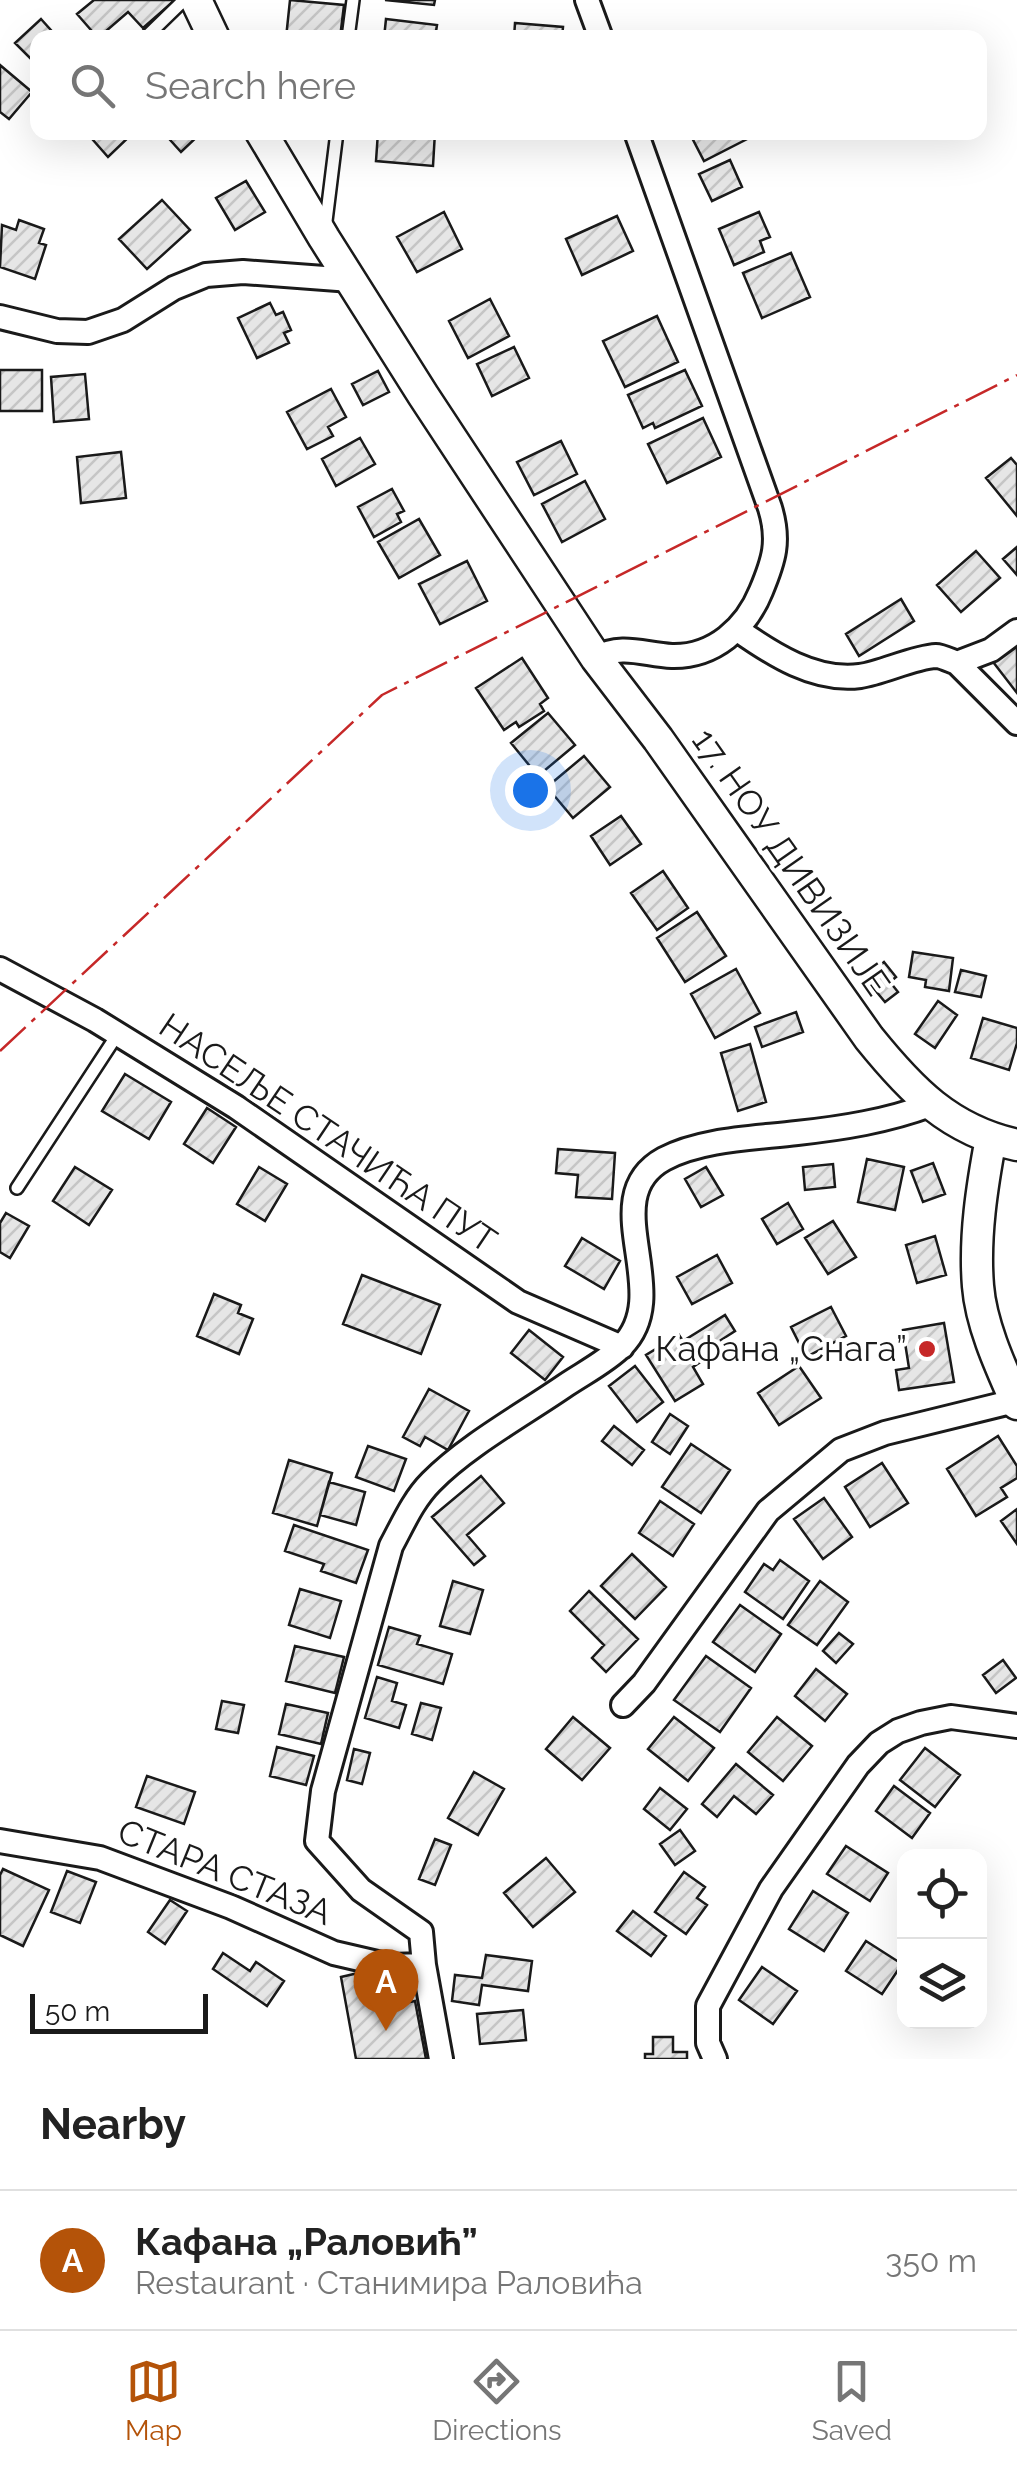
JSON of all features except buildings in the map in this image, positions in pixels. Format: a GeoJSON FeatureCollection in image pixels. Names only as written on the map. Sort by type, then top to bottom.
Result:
{"type":"FeatureCollection","features":[{"type":"Feature","properties":{"kind":"street"},"geometry":{"type":"LineString","coordinates":[[196,0],[210,30]]}},
{"type":"Feature","properties":{"kind":"street"},"geometry":{"type":"LineString","coordinates":[[588,0],[598,30]]}},
{"type":"Feature","properties":{"kind":"street","name":"17. НОУ ДИВИЗИЈЕ"},"geometry":{"type":"LineString","coordinates":[[267,140],[440,422],[596,658],[658,739],[869,1038],[930,1105],[966,1127],[1004,1141]]}},
{"type":"Feature","properties":{"kind":"street"},"geometry":{"type":"LineString","coordinates":[[596,658],[622,649],[669,656],[697,653],[728,638],[749,615],[767,577],[776,543],[775,526],[639,140]]}},
{"type":"Feature","properties":{"kind":"street"},"geometry":{"type":"LineString","coordinates":[[0,317],[57,331],[88,332],[122,320],[174,288],[206,275],[243,272],[351,280]]}},
{"type":"Feature","properties":{"kind":"street"},"geometry":{"type":"LineString","coordinates":[[738,630],[768,652],[808,669],[833,674],[857,676],[938,656],[958,663],[1017,722]]}},
{"type":"Feature","properties":{"kind":"street"},"geometry":{"type":"LineString","coordinates":[[958,663],[991,650],[1017,631]]}},
{"type":"Feature","properties":{"kind":"street","name":"НАСЕЉЕ СТАЧИЋА ПУТ"},"geometry":{"type":"LineString","coordinates":[[0,969],[95,1020],[236,1107],[518,1302],[622,1347]]}},
{"type":"Feature","properties":{"kind":"street"},"geometry":{"type":"LineString","coordinates":[[441,2059],[421,1932],[361,1890],[317,1841],[323,1791],[392,1546],[408,1514],[428,1484],[454,1460],[622,1347],[641,1314],[643,1286],[633,1217],[634,1194],[645,1175],[662,1160],[692,1148],[865,1124],[930,1105]]}},
{"type":"Feature","properties":{"kind":"street"},"geometry":{"type":"LineString","coordinates":[[623,1705],[644,1683],[768,1511],[841,1450],[885,1433],[1016,1403],[978,1287],[982,1191],[1004,1141]]}},
{"type":"Feature","properties":{"kind":"street"},"geometry":{"type":"LineString","coordinates":[[715,2059],[708,2043],[708,2006],[771,1889],[858,1766],[879,1743],[921,1723],[951,1718],[1017,1726]]}},
{"type":"Feature","properties":{"kind":"street","name":"СТАРА СТАЗА"},"geometry":{"type":"LineString","coordinates":[[0,1841],[100,1858],[231,1907],[334,1953],[390,1966],[424,1965]]}},
{"type":"Feature","properties":{"kind":"lane"},"geometry":{"type":"LineString","coordinates":[[153,30],[184,0]]}},
{"type":"Feature","properties":{"kind":"lane"},"geometry":{"type":"LineString","coordinates":[[349,30],[353,0]]}},
{"type":"Feature","properties":{"kind":"lane"},"geometry":{"type":"LineString","coordinates":[[324,238],[336,140]]}},
{"type":"Feature","properties":{"kind":"lane"},"geometry":{"type":"LineString","coordinates":[[16,1188],[117,1035]]}},
{"type":"Feature","properties":{"kind":"power"},"geometry":{"type":"LineString","coordinates":[[0,1051],[382,695],[1017,375]]}},
{"type":"Feature","properties":{"kind":"place","name":"Кафана „Снага”"},"geometry":{"type":"Point","coordinates":[927,1349]}},
{"type":"Feature","properties":{"kind":"place","name":"Кафана „Раловић”"},"geometry":{"type":"Point","coordinates":[386,2031]}}]}
